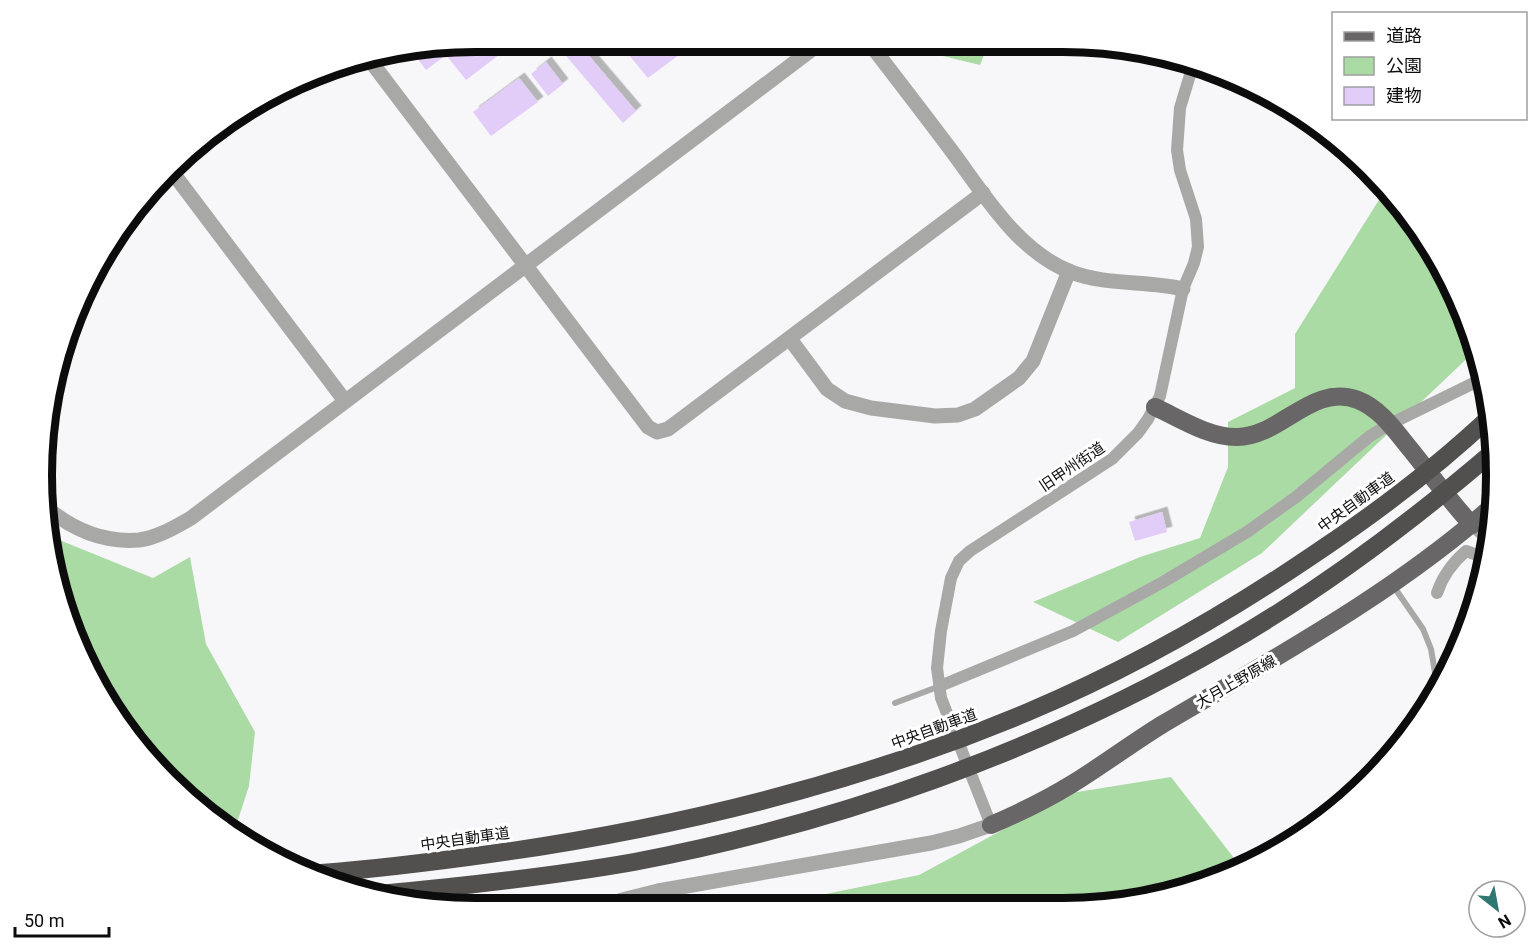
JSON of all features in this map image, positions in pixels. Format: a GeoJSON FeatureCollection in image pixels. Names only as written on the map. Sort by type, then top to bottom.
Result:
{"type":"FeatureCollection","features":[{"type":"Feature","properties":{"kind":"highway","name":"中央自動車道"},"geometry":{"type":"LineString","coordinates":[[328,872],[470,856],[630,832],[828,783],[967,737],[1098,680],[1221,615],[1371,515],[1483,422]]}},
{"type":"Feature","properties":{"kind":"highway"},"geometry":{"type":"LineString","coordinates":[[402,892],[561,874],[704,847],[841,810],[976,764],[1109,707],[1227,644],[1287,607],[1382,541],[1439,498],[1486,458]]}},
{"type":"Feature","properties":{"kind":"main road"},"geometry":{"type":"LineString","coordinates":[[1155,407],[1211,432],[1235,437],[1260,433],[1319,400],[1328,398],[1359,400],[1390,424],[1469,521]]}},
{"type":"Feature","properties":{"kind":"main road","name":"大月上野原線"},"geometry":{"type":"LineString","coordinates":[[991,825],[1073,784],[1138,739],[1357,609],[1437,553],[1469,521],[1485,510]]}},
{"type":"Feature","properties":{"kind":"street"},"geometry":{"type":"LineString","coordinates":[[54,513],[74,528],[98,537],[140,540],[167,531],[191,518],[808,52]]}},
{"type":"Feature","properties":{"kind":"street"},"geometry":{"type":"LineString","coordinates":[[876,52],[983,193],[1025,243],[1038,254],[1069,272],[1094,279],[1168,285],[1183,289]]}},
{"type":"Feature","properties":{"kind":"street"},"geometry":{"type":"LineString","coordinates":[[373,65],[648,427],[657,432],[668,429],[983,193]]}},
{"type":"Feature","properties":{"kind":"street","name":"旧甲州街道"},"geometry":{"type":"LineString","coordinates":[[991,825],[941,692],[937,668],[951,578],[959,561],[970,550],[1112,459],[1138,433],[1155,407],[1160,396],[1183,289],[1194,264],[1198,234],[1196,219],[1180,170],[1178,150],[1180,108],[1191,72]]}},
{"type":"Feature","properties":{"kind":"street"},"geometry":{"type":"LineString","coordinates":[[176,176],[345,401]]}},
{"type":"Feature","properties":{"kind":"street"},"geometry":{"type":"LineString","coordinates":[[790,339],[827,389],[845,401],[871,408],[935,416],[958,415],[975,409],[1019,378],[1033,361],[1069,272]]}},
{"type":"Feature","properties":{"kind":"street"},"geometry":{"type":"LineString","coordinates":[[941,692],[1073,631],[1162,582],[1247,532],[1296,497],[1370,436],[1476,382]]}},
{"type":"Feature","properties":{"kind":"street"},"geometry":{"type":"LineString","coordinates":[[1469,521],[1482,534]]}},
{"type":"Feature","properties":{"kind":"street"},"geometry":{"type":"LineString","coordinates":[[1437,593],[1442,579],[1455,561],[1466,551],[1478,555]]}},
{"type":"Feature","properties":{"kind":"street"},"geometry":{"type":"LineString","coordinates":[[630,898],[658,891],[932,843],[991,825]]}},
{"type":"Feature","properties":{"kind":"lane"},"geometry":{"type":"LineString","coordinates":[[1392,584],[1423,629],[1431,649],[1436,676]]}},
{"type":"Feature","properties":{"kind":"lane"},"geometry":{"type":"LineString","coordinates":[[895,703],[941,692]]}},
{"type":"Feature","properties":{"kind":"green space"},"geometry":{"type":"Polygon","coordinates":[[[926,52],[985,52],[980,65],[926,52]]]}},
{"type":"Feature","properties":{"kind":"green space"},"geometry":{"type":"Polygon","coordinates":[[[1381,196],[1415,240],[1430,264],[1454,314],[1469,357],[1262,553],[1118,642],[1033,602],[1140,557],[1200,538],[1228,467],[1228,422],[1295,388],[1295,334],[1381,196]]]}},
{"type":"Feature","properties":{"kind":"green space"},"geometry":{"type":"Polygon","coordinates":[[[58,539],[153,578],[190,557],[206,644],[255,732],[249,786],[236,824],[176,775],[140,733],[124,711],[96,663],[75,611],[58,539]]]}},
{"type":"Feature","properties":{"kind":"green space"},"geometry":{"type":"Polygon","coordinates":[[[1171,777],[1236,861],[1173,884],[1091,898],[806,898],[919,875],[1071,793],[1171,777]]]}},
{"type":"Feature","properties":{"kind":"building"},"geometry":{"type":"Polygon","coordinates":[[[503,52],[466,80],[446,55],[426,70],[417,58],[448,53],[503,52]]]}},
{"type":"Feature","properties":{"kind":"building"},"geometry":{"type":"Polygon","coordinates":[[[563,52],[586,52],[636,111],[623,123],[563,52]]]}},
{"type":"Feature","properties":{"kind":"building"},"geometry":{"type":"Polygon","coordinates":[[[626,52],[683,52],[648,78],[626,52]]]}},
{"type":"Feature","properties":{"kind":"building"},"geometry":{"type":"Polygon","coordinates":[[[546,62],[563,84],[548,96],[531,74],[546,62]]]}},
{"type":"Feature","properties":{"kind":"building"},"geometry":{"type":"Polygon","coordinates":[[[519,78],[538,102],[491,136],[473,112],[519,78]]]}},
{"type":"Feature","properties":{"kind":"building"},"geometry":{"type":"Polygon","coordinates":[[[1162,512],[1167,532],[1135,541],[1129,522],[1162,512]]]}}]}
